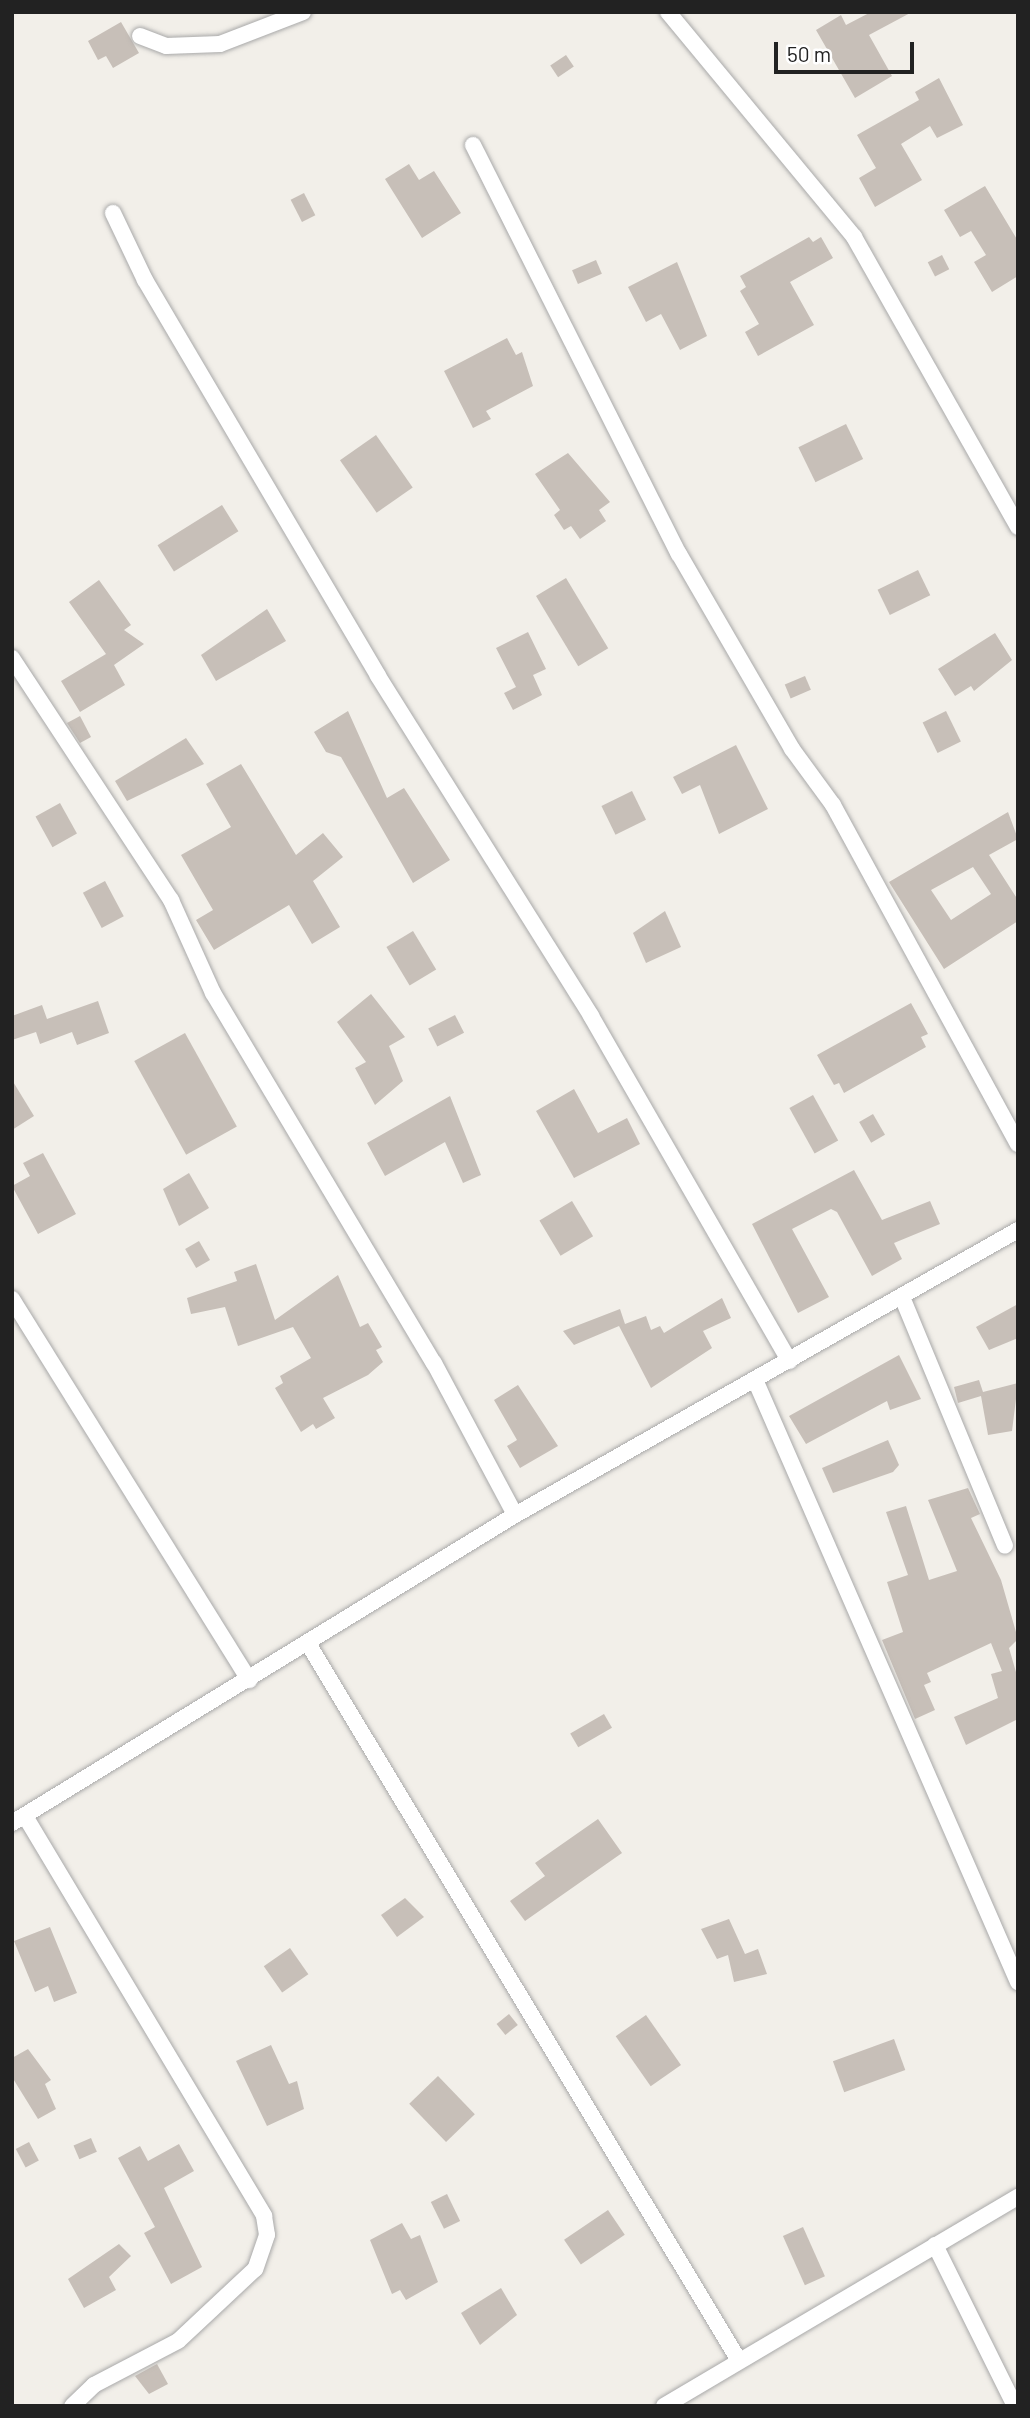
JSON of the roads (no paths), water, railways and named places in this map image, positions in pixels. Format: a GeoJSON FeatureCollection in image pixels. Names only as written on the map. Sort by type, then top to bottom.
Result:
{"type":"FeatureCollection","features":[{"type":"Feature","properties":{"kind":"street"},"geometry":{"type":"LineString","coordinates":[[140,36],[166,46],[220,44],[303,12]]}},
{"type":"Feature","properties":{"kind":"street"},"geometry":{"type":"LineString","coordinates":[[668,12],[854,237],[1018,527]]}},
{"type":"Feature","properties":{"kind":"street"},"geometry":{"type":"LineString","coordinates":[[473,145],[679,554],[792,749],[833,805],[1018,1144]]}},
{"type":"Feature","properties":{"kind":"street"},"geometry":{"type":"LineString","coordinates":[[113,213],[258,472],[591,1016],[789,1361]]}},
{"type":"Feature","properties":{"kind":"street"},"geometry":{"type":"LineString","coordinates":[[12,658],[171,900],[214,993],[434,1363],[515,1515]]}},
{"type":"Feature","properties":{"kind":"street"},"geometry":{"type":"LineString","coordinates":[[72,2406],[94,2385],[178,2341],[255,2269],[267,2235],[264,2216],[19,1819],[309,1645],[515,1515],[756,1381],[1018,1230]]}},
{"type":"Feature","properties":{"kind":"street"},"geometry":{"type":"LineString","coordinates":[[902,1297],[1005,1546]]}},
{"type":"Feature","properties":{"kind":"street"},"geometry":{"type":"LineString","coordinates":[[12,1299],[249,1680]]}},
{"type":"Feature","properties":{"kind":"street"},"geometry":{"type":"LineString","coordinates":[[756,1381],[1018,1982]]}},
{"type":"Feature","properties":{"kind":"street"},"geometry":{"type":"LineString","coordinates":[[309,1645],[738,2359]]}},
{"type":"Feature","properties":{"kind":"street"},"geometry":{"type":"LineString","coordinates":[[664,2406],[738,2359],[1018,2197]]}},
{"type":"Feature","properties":{"kind":"street"},"geometry":{"type":"LineString","coordinates":[[935,2245],[1015,2406]]}}]}
